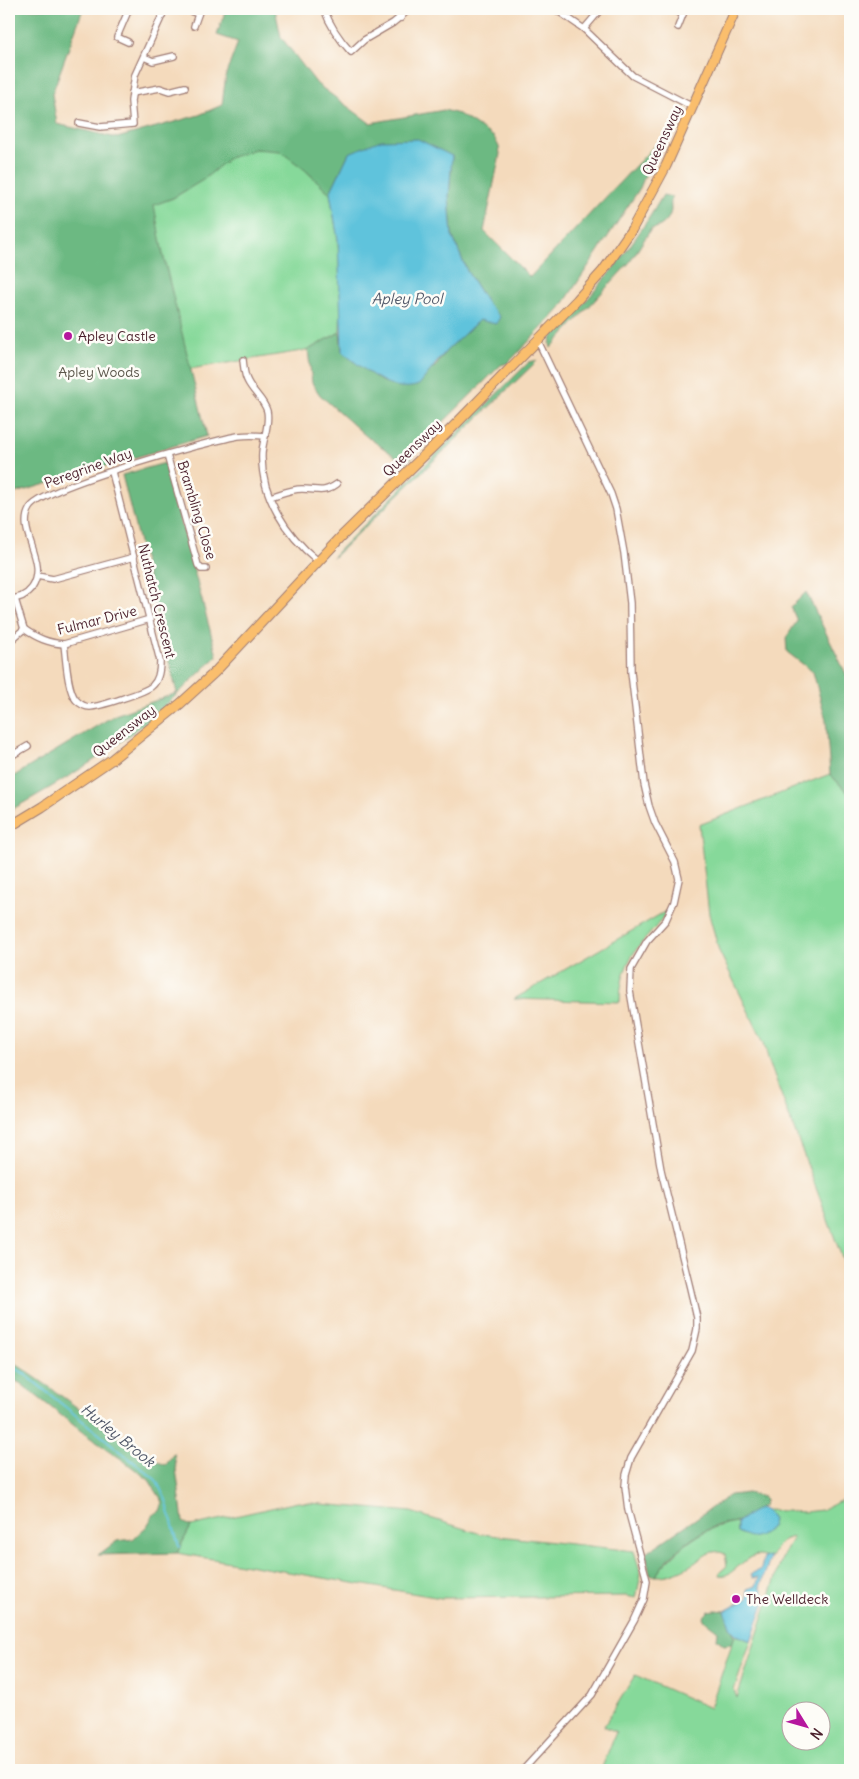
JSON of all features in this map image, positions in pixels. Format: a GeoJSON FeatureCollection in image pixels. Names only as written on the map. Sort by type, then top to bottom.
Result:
{"type":"FeatureCollection","features":[{"type":"Feature","properties":{"kind":"main road","name":"Queensway"},"geometry":{"type":"LineString","coordinates":[[9,827],[112,760],[180,704],[214,673],[318,561],[538,341],[603,271],[632,229],[666,166],[736,9]]}},
{"type":"Feature","properties":{"kind":"street"},"geometry":{"type":"LineString","coordinates":[[128,42],[117,37],[129,9]]}},
{"type":"Feature","properties":{"kind":"street"},"geometry":{"type":"LineString","coordinates":[[80,123],[100,127],[133,124],[132,93],[135,75],[165,9]]}},
{"type":"Feature","properties":{"kind":"street"},"geometry":{"type":"LineString","coordinates":[[185,9],[199,11],[194,26]]}},
{"type":"Feature","properties":{"kind":"street"},"geometry":{"type":"LineString","coordinates":[[324,9],[338,37],[351,52],[368,37],[401,18],[410,9]]}},
{"type":"Feature","properties":{"kind":"street"},"geometry":{"type":"LineString","coordinates":[[394,9],[401,18]]}},
{"type":"Feature","properties":{"kind":"street"},"geometry":{"type":"LineString","coordinates":[[555,9],[584,29],[633,76],[693,107]]}},
{"type":"Feature","properties":{"kind":"street"},"geometry":{"type":"LineString","coordinates":[[584,29],[601,9]]}},
{"type":"Feature","properties":{"kind":"street"},"geometry":{"type":"LineString","coordinates":[[670,9],[684,11],[678,27]]}},
{"type":"Feature","properties":{"kind":"street"},"geometry":{"type":"LineString","coordinates":[[144,57],[153,61],[174,56]]}},
{"type":"Feature","properties":{"kind":"street"},"geometry":{"type":"LineString","coordinates":[[132,93],[160,88],[169,91],[185,87]]}},
{"type":"Feature","properties":{"kind":"street"},"geometry":{"type":"LineString","coordinates":[[523,1770],[592,1695],[634,1621],[644,1599],[647,1581],[628,1510],[625,1486],[626,1474],[631,1458],[692,1351],[698,1329],[697,1318],[661,1170],[630,991],[631,969],[647,941],[666,920],[674,902],[679,879],[675,862],[655,824],[648,806],[644,784],[631,672],[630,603],[624,552],[616,509],[611,494],[538,341]]}},
{"type":"Feature","properties":{"kind":"street"},"geometry":{"type":"LineString","coordinates":[[243,360],[248,384],[267,410],[262,464],[270,497],[281,520],[290,533],[318,561]]}},
{"type":"Feature","properties":{"kind":"street","name":"Peregrine Way"},"geometry":{"type":"LineString","coordinates":[[37,576],[37,559],[26,522],[28,511],[32,505],[59,490],[167,455],[237,436],[251,434],[265,436]]}},
{"type":"Feature","properties":{"kind":"street","name":"Brambling Close"},"geometry":{"type":"LineString","coordinates":[[167,455],[198,565],[201,569],[206,569]]}},
{"type":"Feature","properties":{"kind":"street","name":"Nuthatch Crescent"},"geometry":{"type":"LineString","coordinates":[[64,644],[74,697],[84,706],[96,706],[146,691],[154,684],[160,670],[160,661],[150,619],[112,472]]}},
{"type":"Feature","properties":{"kind":"street"},"geometry":{"type":"LineString","coordinates":[[270,497],[291,490],[324,491],[337,484]]}},
{"type":"Feature","properties":{"kind":"street"},"geometry":{"type":"LineString","coordinates":[[9,642],[24,629],[12,599],[30,591],[37,576],[53,580],[134,557]]}},
{"type":"Feature","properties":{"kind":"street","name":"Fulmar Drive"},"geometry":{"type":"LineString","coordinates":[[24,629],[36,637],[49,642],[64,644],[150,619]]}},
{"type":"Feature","properties":{"kind":"street"},"geometry":{"type":"LineString","coordinates":[[9,757],[28,746]]}},
{"type":"Feature","properties":{"kind":"green space","name":"Apley Woods"},"geometry":{"type":"Polygon","coordinates":[[[9,9],[83,9],[52,94],[57,124],[117,138],[199,115],[222,105],[226,74],[238,42],[217,35],[226,9],[275,9],[281,37],[317,84],[370,123],[444,110],[459,114],[494,137],[500,154],[484,231],[530,277],[659,141],[640,188],[560,309],[508,363],[501,365],[418,447],[416,453],[405,463],[366,436],[320,395],[312,383],[308,350],[340,332],[342,352],[381,381],[402,387],[436,366],[446,351],[479,320],[499,317],[487,303],[467,271],[452,235],[449,197],[452,156],[349,153],[330,193],[304,169],[280,151],[255,149],[229,158],[203,180],[173,198],[154,205],[163,255],[207,436],[9,495],[9,9]]]}},
{"type":"Feature","properties":{"kind":"green space"},"geometry":{"type":"Polygon","coordinates":[[[255,149],[280,150],[330,193],[338,239],[341,299],[340,332],[308,350],[190,369],[153,205],[173,198],[202,180],[229,158],[255,149]]]}},
{"type":"Feature","properties":{"kind":"green space"},"geometry":{"type":"Polygon","coordinates":[[[663,195],[672,197],[671,210],[667,220],[658,227],[651,229],[630,262],[551,348],[552,337],[611,271],[663,195]]]}},
{"type":"Feature","properties":{"kind":"green space"},"geometry":{"type":"Polygon","coordinates":[[[538,360],[333,558],[529,362],[538,360]]]}},
{"type":"Feature","properties":{"kind":"green space"},"geometry":{"type":"Polygon","coordinates":[[[165,463],[217,656],[150,719],[116,745],[46,790],[9,811],[9,779],[115,715],[177,693],[122,475],[165,463]]]}},
{"type":"Feature","properties":{"kind":"green space"},"geometry":{"type":"Polygon","coordinates":[[[806,592],[850,682],[850,795],[830,774],[826,720],[813,672],[787,652],[786,638],[797,621],[791,607],[806,592]]]}},
{"type":"Feature","properties":{"kind":"green space"},"geometry":{"type":"Polygon","coordinates":[[[830,774],[850,795],[850,1279],[769,1062],[764,1043],[719,951],[709,914],[699,825],[830,774]]]}},
{"type":"Feature","properties":{"kind":"green space"},"geometry":{"type":"Polygon","coordinates":[[[666,911],[658,925],[631,958],[621,986],[620,1002],[514,999],[666,911]]]}},
{"type":"Feature","properties":{"kind":"green space"},"geometry":{"type":"Polygon","coordinates":[[[9,1361],[48,1386],[144,1457],[166,1465],[174,1453],[183,1522],[191,1526],[177,1553],[98,1555],[117,1541],[133,1539],[147,1526],[154,1514],[160,1511],[163,1502],[149,1480],[86,1435],[20,1383],[9,1378],[9,1361]]]}},
{"type":"Feature","properties":{"kind":"green space"},"geometry":{"type":"Polygon","coordinates":[[[748,1493],[763,1497],[765,1500],[764,1505],[738,1521],[713,1527],[694,1538],[667,1560],[656,1576],[650,1575],[646,1553],[730,1495],[748,1493]]]}},
{"type":"Feature","properties":{"kind":"green space"},"geometry":{"type":"Polygon","coordinates":[[[850,1496],[850,1770],[601,1770],[616,1732],[604,1726],[635,1675],[710,1708],[735,1635],[751,1641],[734,1690],[737,1698],[783,1555],[793,1537],[782,1542],[771,1557],[753,1556],[729,1574],[719,1575],[727,1566],[725,1554],[718,1552],[709,1553],[692,1565],[677,1572],[656,1576],[661,1568],[693,1539],[718,1526],[737,1522],[737,1532],[773,1520],[766,1510],[804,1512],[822,1510],[850,1496]]]}},
{"type":"Feature","properties":{"kind":"green space"},"geometry":{"type":"Polygon","coordinates":[[[298,1502],[411,1512],[481,1534],[634,1551],[641,1574],[636,1598],[626,1596],[441,1598],[177,1553],[191,1526],[298,1502]]]}},
{"type":"Feature","properties":{"kind":"green space"},"geometry":{"type":"Polygon","coordinates":[[[709,1611],[725,1611],[735,1635],[732,1644],[724,1645],[717,1639],[718,1631],[705,1621],[703,1617],[709,1611]]]}},
{"type":"Feature","properties":{"kind":"water","name":"Apley Pool"},"geometry":{"type":"Polygon","coordinates":[[[418,139],[452,156],[449,197],[452,235],[467,271],[487,303],[500,317],[496,324],[479,320],[446,351],[419,385],[398,387],[368,372],[342,352],[338,240],[330,193],[349,153],[381,140],[418,139]]]}},
{"type":"Feature","properties":{"kind":"water"},"geometry":{"type":"Polygon","coordinates":[[[759,1508],[766,1510],[773,1520],[771,1528],[755,1537],[737,1532],[737,1522],[759,1508]]]}},
{"type":"Feature","properties":{"kind":"water"},"geometry":{"type":"Polygon","coordinates":[[[764,1557],[771,1557],[760,1587],[766,1598],[751,1641],[735,1634],[725,1611],[748,1598],[747,1589],[756,1586],[759,1577],[753,1578],[751,1574],[761,1569],[764,1557]]]}},
{"type":"Feature","properties":{"kind":"waterway","name":"Hurley Brook"},"geometry":{"type":"LineString","coordinates":[[9,1366],[22,1372],[156,1480],[166,1500],[179,1547]]}},
{"type":"Feature","properties":{"kind":"place","name":"Apley Castle"},"geometry":{"type":"Point","coordinates":[68,336]}},
{"type":"Feature","properties":{"kind":"place","name":"The Welldeck"},"geometry":{"type":"Point","coordinates":[736,1599]}}]}
